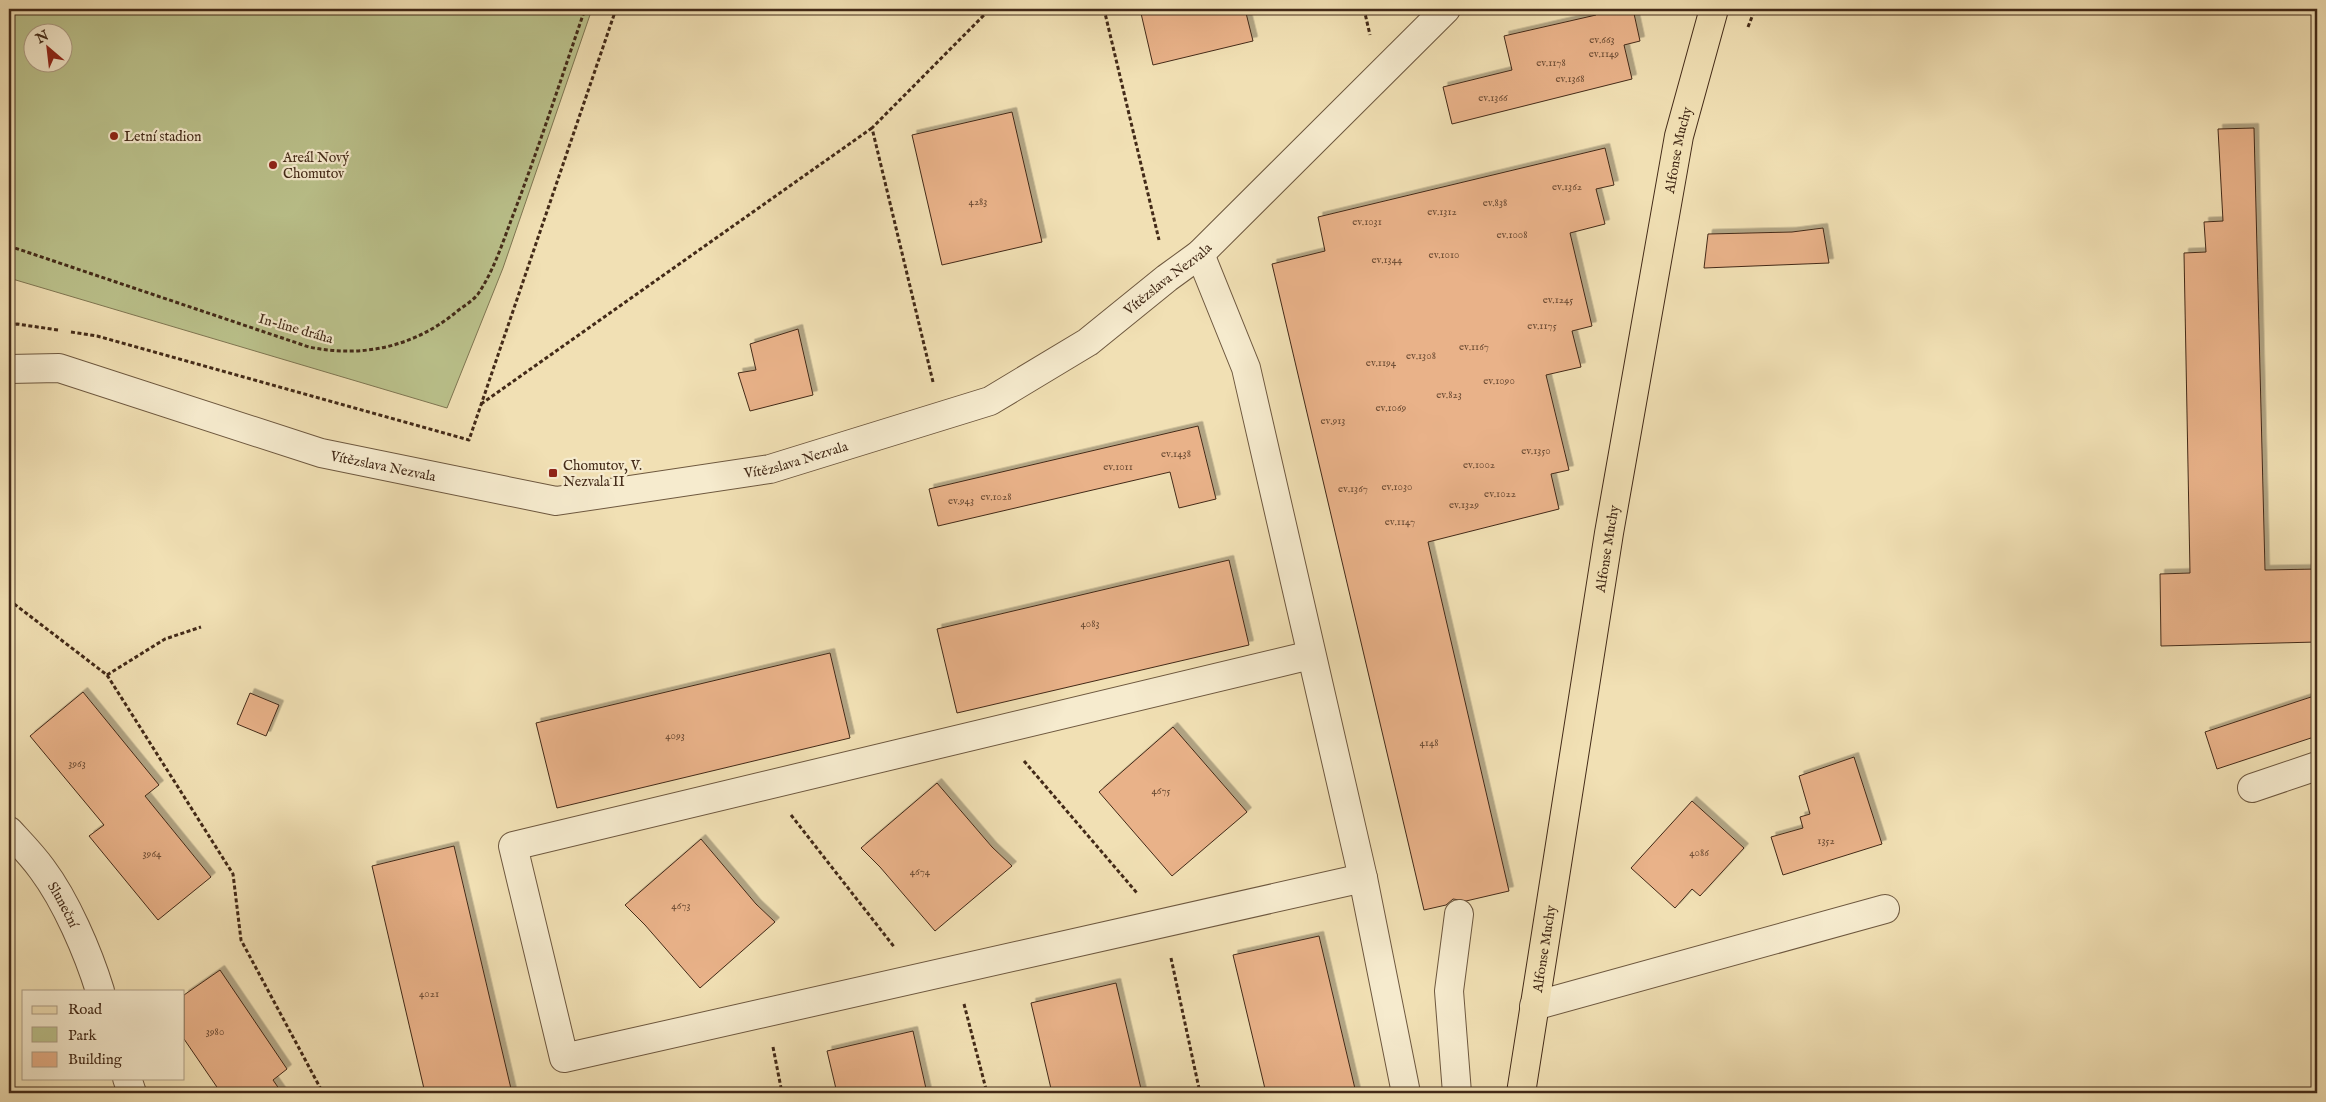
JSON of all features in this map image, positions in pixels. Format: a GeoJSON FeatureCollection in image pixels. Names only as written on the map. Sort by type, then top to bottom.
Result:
{"type":"FeatureCollection","features":[{"type":"Feature","properties":{"kind":"main road","name":"Alfonse Muchy"},"geometry":{"type":"LineString","coordinates":[[1520,1093],[1609,533],[1679,136],[1714,9]]}},
{"type":"Feature","properties":{"kind":"street","name":"Vítězslava Nezvala"},"geometry":{"type":"LineString","coordinates":[[9,370],[59,368],[321,453],[556,501],[770,469],[990,402],[1080,347],[1200,254],[1446,9]]}},
{"type":"Feature","properties":{"kind":"street"},"geometry":{"type":"LineString","coordinates":[[1200,254],[1246,368],[1362,878],[1406,1093]]}},
{"type":"Feature","properties":{"kind":"street"},"geometry":{"type":"LineString","coordinates":[[1312,655],[513,846],[564,1058],[1362,878]]}},
{"type":"Feature","properties":{"kind":"street"},"geometry":{"type":"LineString","coordinates":[[2252,788],[2317,766]]}},
{"type":"Feature","properties":{"kind":"street","name":"Sluneční"},"geometry":{"type":"LineString","coordinates":[[9,831],[42,870],[71,919],[94,971],[100,990]]}},
{"type":"Feature","properties":{"kind":"street"},"geometry":{"type":"LineString","coordinates":[[1534,1006],[1885,908]]}},
{"type":"Feature","properties":{"kind":"street"},"geometry":{"type":"LineString","coordinates":[[1457,1093],[1449,991],[1459,914]]}},
{"type":"Feature","properties":{"kind":"street"},"geometry":{"type":"LineString","coordinates":[[128,1080],[132,1093]]}},
{"type":"Feature","properties":{"kind":"path","name":"In-line dráha"},"geometry":{"type":"LineString","coordinates":[[9,246],[332,352],[368,352],[405,343],[442,324],[478,295],[494,265],[530,170],[585,9]]}},
{"type":"Feature","properties":{"kind":"path"},"geometry":{"type":"LineString","coordinates":[[9,325],[18,324],[97,336],[469,440],[616,9]]}},
{"type":"Feature","properties":{"kind":"path"},"geometry":{"type":"LineString","coordinates":[[481,404],[872,128],[990,9]]}},
{"type":"Feature","properties":{"kind":"path"},"geometry":{"type":"LineString","coordinates":[[1104,9],[1168,278]]}},
{"type":"Feature","properties":{"kind":"path"},"geometry":{"type":"LineString","coordinates":[[872,128],[941,416]]}},
{"type":"Feature","properties":{"kind":"path"},"geometry":{"type":"LineString","coordinates":[[9,600],[107,675],[233,874],[241,940],[323,1093]]}},
{"type":"Feature","properties":{"kind":"path"},"geometry":{"type":"LineString","coordinates":[[107,675],[165,639],[201,627]]}},
{"type":"Feature","properties":{"kind":"path"},"geometry":{"type":"LineString","coordinates":[[767,786],[919,978]]}},
{"type":"Feature","properties":{"kind":"path"},"geometry":{"type":"LineString","coordinates":[[956,970],[987,1093]]}},
{"type":"Feature","properties":{"kind":"path"},"geometry":{"type":"LineString","coordinates":[[765,1012],[782,1093]]}},
{"type":"Feature","properties":{"kind":"green space","name":"Areál Nový Chomutov"},"geometry":{"type":"Polygon","coordinates":[[[9,9],[592,9],[503,268],[447,408],[9,278],[9,9]]]}},
{"type":"Feature","properties":{"kind":"building"},"geometry":{"type":"Polygon","coordinates":[[[1140,9],[1245,9],[1253,41],[1153,65],[1140,9]]]}},
{"type":"Feature","properties":{"kind":"building"},"geometry":{"type":"Polygon","coordinates":[[[1594,9],[1633,9],[1640,41],[1624,45],[1632,79],[1452,124],[1443,87],[1512,70],[1504,36],[1596,15],[1594,9]]]}},
{"type":"Feature","properties":{"kind":"building"},"geometry":{"type":"Polygon","coordinates":[[[1012,112],[1042,242],[942,265],[912,135],[1012,112]]]}},
{"type":"Feature","properties":{"kind":"building"},"geometry":{"type":"Polygon","coordinates":[[[2254,128],[2265,570],[2317,569],[2317,642],[2161,646],[2160,574],[2190,573],[2184,253],[2206,252],[2204,222],[2223,221],[2218,129],[2254,128]]]}},
{"type":"Feature","properties":{"kind":"building"},"geometry":{"type":"Polygon","coordinates":[[[1605,148],[1614,185],[1596,189],[1605,224],[1570,233],[1592,326],[1572,331],[1581,367],[1546,375],[1569,470],[1551,474],[1559,509],[1428,542],[1509,891],[1466,901],[1453,899],[1446,905],[1424,910],[1272,264],[1325,251],[1318,217],[1605,148]]]}},
{"type":"Feature","properties":{"kind":"building"},"geometry":{"type":"Polygon","coordinates":[[[1823,228],[1829,263],[1704,268],[1708,234],[1792,232],[1823,228]]]}},
{"type":"Feature","properties":{"kind":"building"},"geometry":{"type":"Polygon","coordinates":[[[798,329],[813,395],[750,411],[738,373],[756,370],[750,344],[798,329]]]}},
{"type":"Feature","properties":{"kind":"building"},"geometry":{"type":"Polygon","coordinates":[[[1198,426],[1216,499],[1179,508],[1170,472],[938,526],[929,489],[1198,426]]]}},
{"type":"Feature","properties":{"kind":"building"},"geometry":{"type":"Polygon","coordinates":[[[1229,560],[1249,645],[957,713],[937,629],[1229,560]]]}},
{"type":"Feature","properties":{"kind":"building"},"geometry":{"type":"Polygon","coordinates":[[[830,653],[850,738],[557,808],[536,723],[830,653]]]}},
{"type":"Feature","properties":{"kind":"building"},"geometry":{"type":"Polygon","coordinates":[[[83,692],[159,785],[145,796],[211,877],[158,920],[89,836],[104,825],[30,736],[83,692]]]}},
{"type":"Feature","properties":{"kind":"building"},"geometry":{"type":"Polygon","coordinates":[[[250,693],[279,705],[266,736],[237,724],[250,693]]]}},
{"type":"Feature","properties":{"kind":"building"},"geometry":{"type":"Polygon","coordinates":[[[2317,695],[2317,736],[2217,769],[2205,732],[2317,695]]]}},
{"type":"Feature","properties":{"kind":"building"},"geometry":{"type":"Polygon","coordinates":[[[1173,727],[1247,812],[1172,876],[1099,792],[1173,727]]]}},
{"type":"Feature","properties":{"kind":"building"},"geometry":{"type":"Polygon","coordinates":[[[1854,757],[1882,844],[1783,875],[1771,837],[1803,828],[1800,817],[1810,814],[1799,776],[1854,757]]]}},
{"type":"Feature","properties":{"kind":"building"},"geometry":{"type":"Polygon","coordinates":[[[937,783],[992,847],[1012,866],[935,931],[880,867],[861,848],[937,783]]]}},
{"type":"Feature","properties":{"kind":"building"},"geometry":{"type":"Polygon","coordinates":[[[1692,801],[1744,848],[1700,896],[1692,889],[1675,908],[1631,868],[1692,801]]]}},
{"type":"Feature","properties":{"kind":"building"},"geometry":{"type":"Polygon","coordinates":[[[701,839],[756,904],[775,922],[700,988],[625,905],[701,839]]]}},
{"type":"Feature","properties":{"kind":"building"},"geometry":{"type":"Polygon","coordinates":[[[454,846],[512,1093],[425,1093],[372,866],[454,846]]]}},
{"type":"Feature","properties":{"kind":"building"},"geometry":{"type":"Polygon","coordinates":[[[1319,936],[1356,1093],[1266,1093],[1233,955],[1319,936]]]}},
{"type":"Feature","properties":{"kind":"building"},"geometry":{"type":"Polygon","coordinates":[[[220,970],[287,1069],[273,1080],[282,1093],[221,1093],[185,1040],[185,994],[220,970]]]}},
{"type":"Feature","properties":{"kind":"building"},"geometry":{"type":"Polygon","coordinates":[[[1116,983],[1142,1093],[1052,1093],[1031,1003],[1116,983]]]}},
{"type":"Feature","properties":{"kind":"building"},"geometry":{"type":"Polygon","coordinates":[[[913,1031],[927,1093],[837,1093],[827,1051],[913,1031]]]}},
{"type":"Feature","properties":{"kind":"place","name":"Letní stadion"},"geometry":{"type":"Point","coordinates":[114,136]}},
{"type":"Feature","properties":{"kind":"place","name":"Areál Nový Chomutov"},"geometry":{"type":"Point","coordinates":[273,165]}},
{"type":"Feature","properties":{"kind":"place","name":"Chomutov, V. Nezvala II"},"geometry":{"type":"Point","coordinates":[553,473]}}]}
